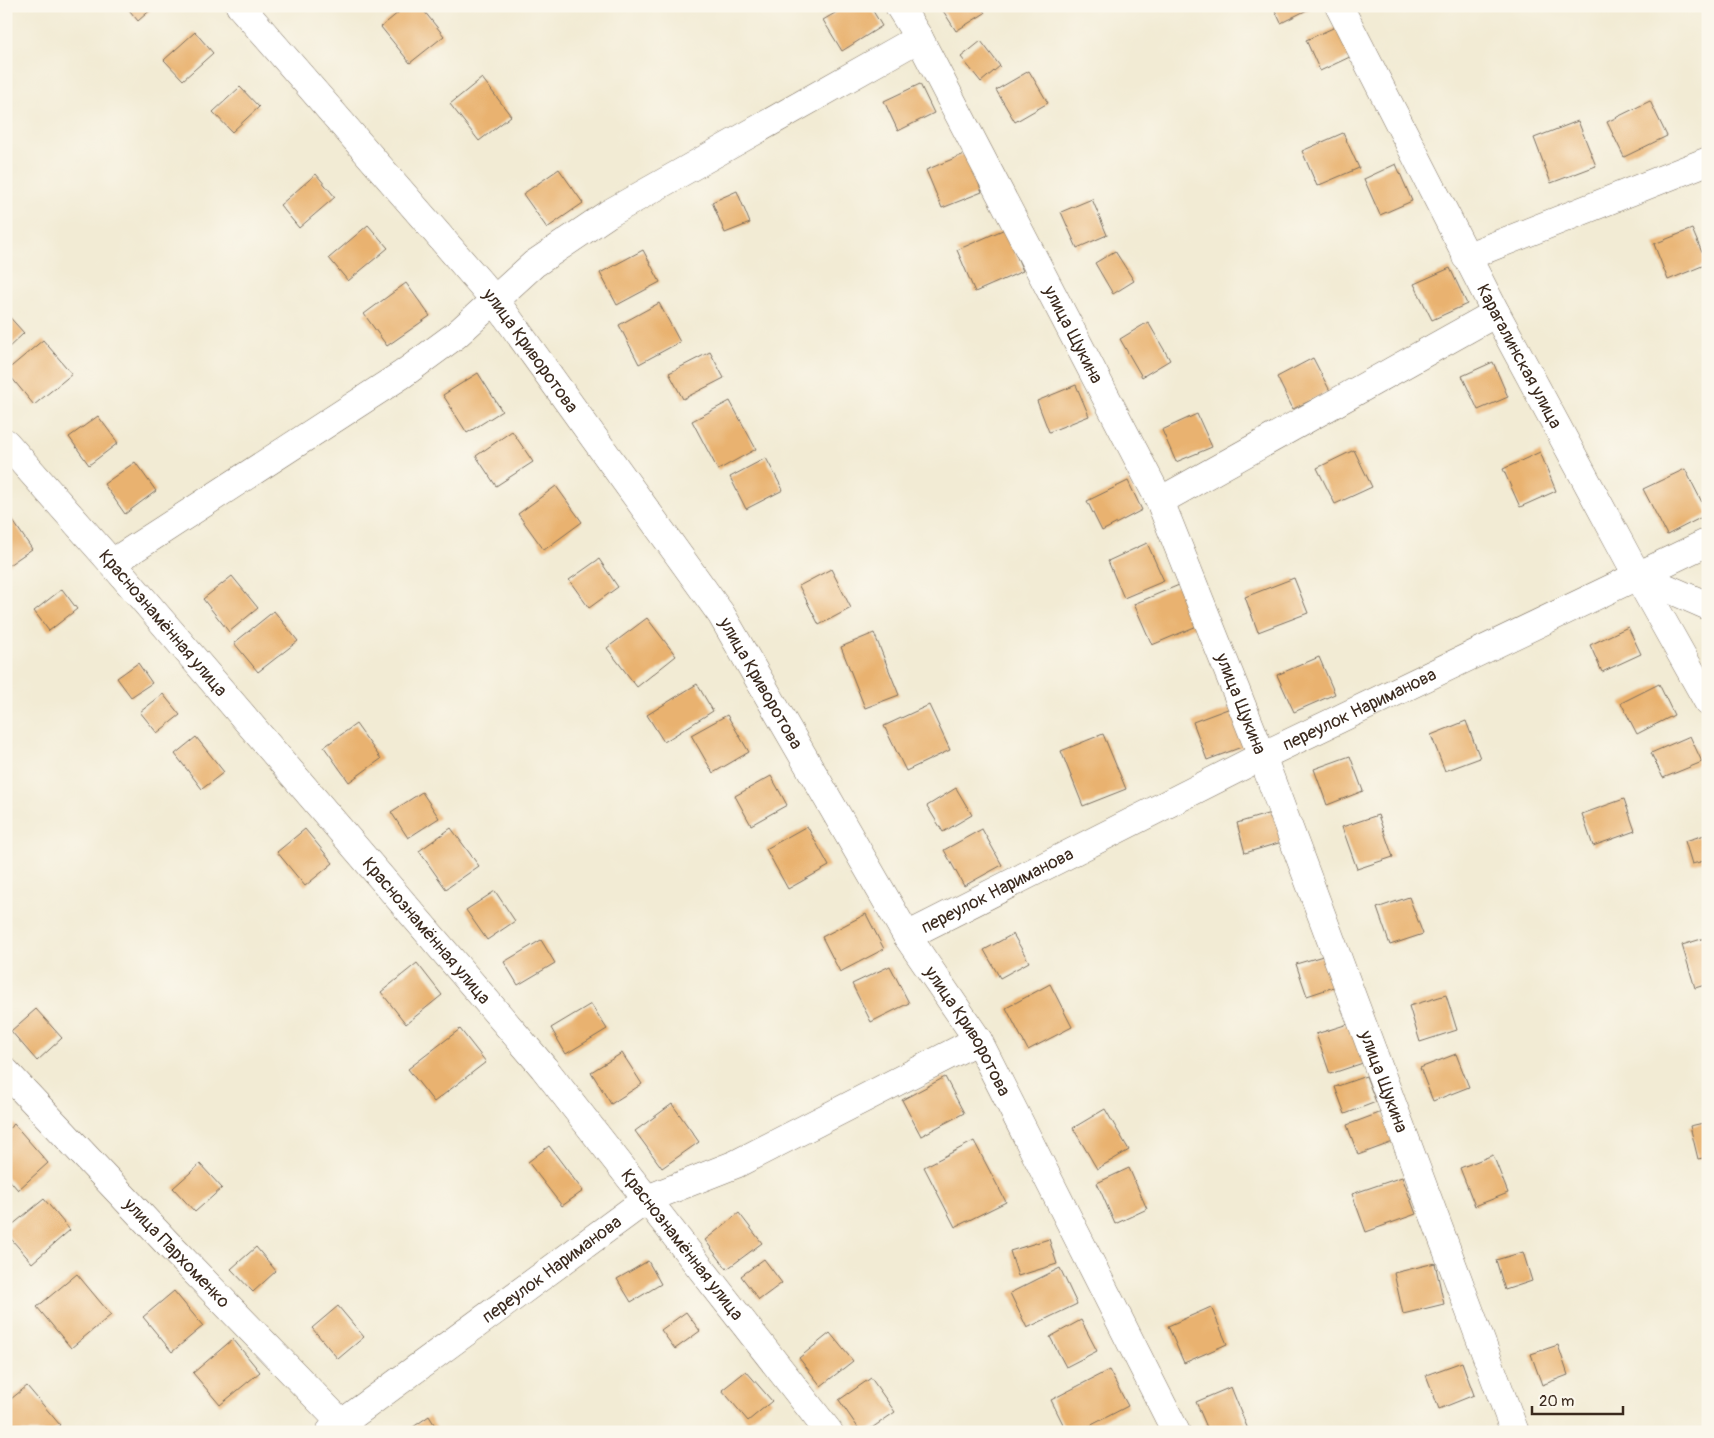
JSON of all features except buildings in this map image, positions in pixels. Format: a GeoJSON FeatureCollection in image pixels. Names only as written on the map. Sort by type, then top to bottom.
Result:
{"type":"FeatureCollection","features":[{"type":"Feature","properties":{"kind":"street","name":"улица Криворотова"},"geometry":{"type":"LineString","coordinates":[[240,6],[494,299],[721,614],[907,936],[978,1040],[1176,1432]]}},
{"type":"Feature","properties":{"kind":"street","name":"улица Щукина"},"geometry":{"type":"LineString","coordinates":[[899,6],[919,38],[1160,502],[1262,756],[1515,1432]]}},
{"type":"Feature","properties":{"kind":"street","name":"Карагалинская улица"},"geometry":{"type":"LineString","coordinates":[[1339,6],[1466,257],[1637,575],[1708,702]]}},
{"type":"Feature","properties":{"kind":"street"},"geometry":{"type":"LineString","coordinates":[[112,564],[403,374],[456,335],[534,264],[608,214],[919,38]]}},
{"type":"Feature","properties":{"kind":"street"},"geometry":{"type":"LineString","coordinates":[[1466,257],[1708,161]]}},
{"type":"Feature","properties":{"kind":"street"},"geometry":{"type":"LineString","coordinates":[[1160,502],[1496,312]]}},
{"type":"Feature","properties":{"kind":"street","name":"Краснознамённая улица"},"geometry":{"type":"LineString","coordinates":[[6,443],[544,1068],[829,1432]]}},
{"type":"Feature","properties":{"kind":"street","name":"переулок Нариманова"},"geometry":{"type":"LineString","coordinates":[[907,936],[1262,756],[1708,542]]}},
{"type":"Feature","properties":{"kind":"street"},"geometry":{"type":"LineString","coordinates":[[1637,575],[1708,606]]}},
{"type":"Feature","properties":{"kind":"street","name":"переулок Нариманова"},"geometry":{"type":"LineString","coordinates":[[341,1429],[647,1199],[736,1164],[978,1040]]}},
{"type":"Feature","properties":{"kind":"street","name":"улица Пархоменко"},"geometry":{"type":"LineString","coordinates":[[6,1072],[341,1429]]}}]}
